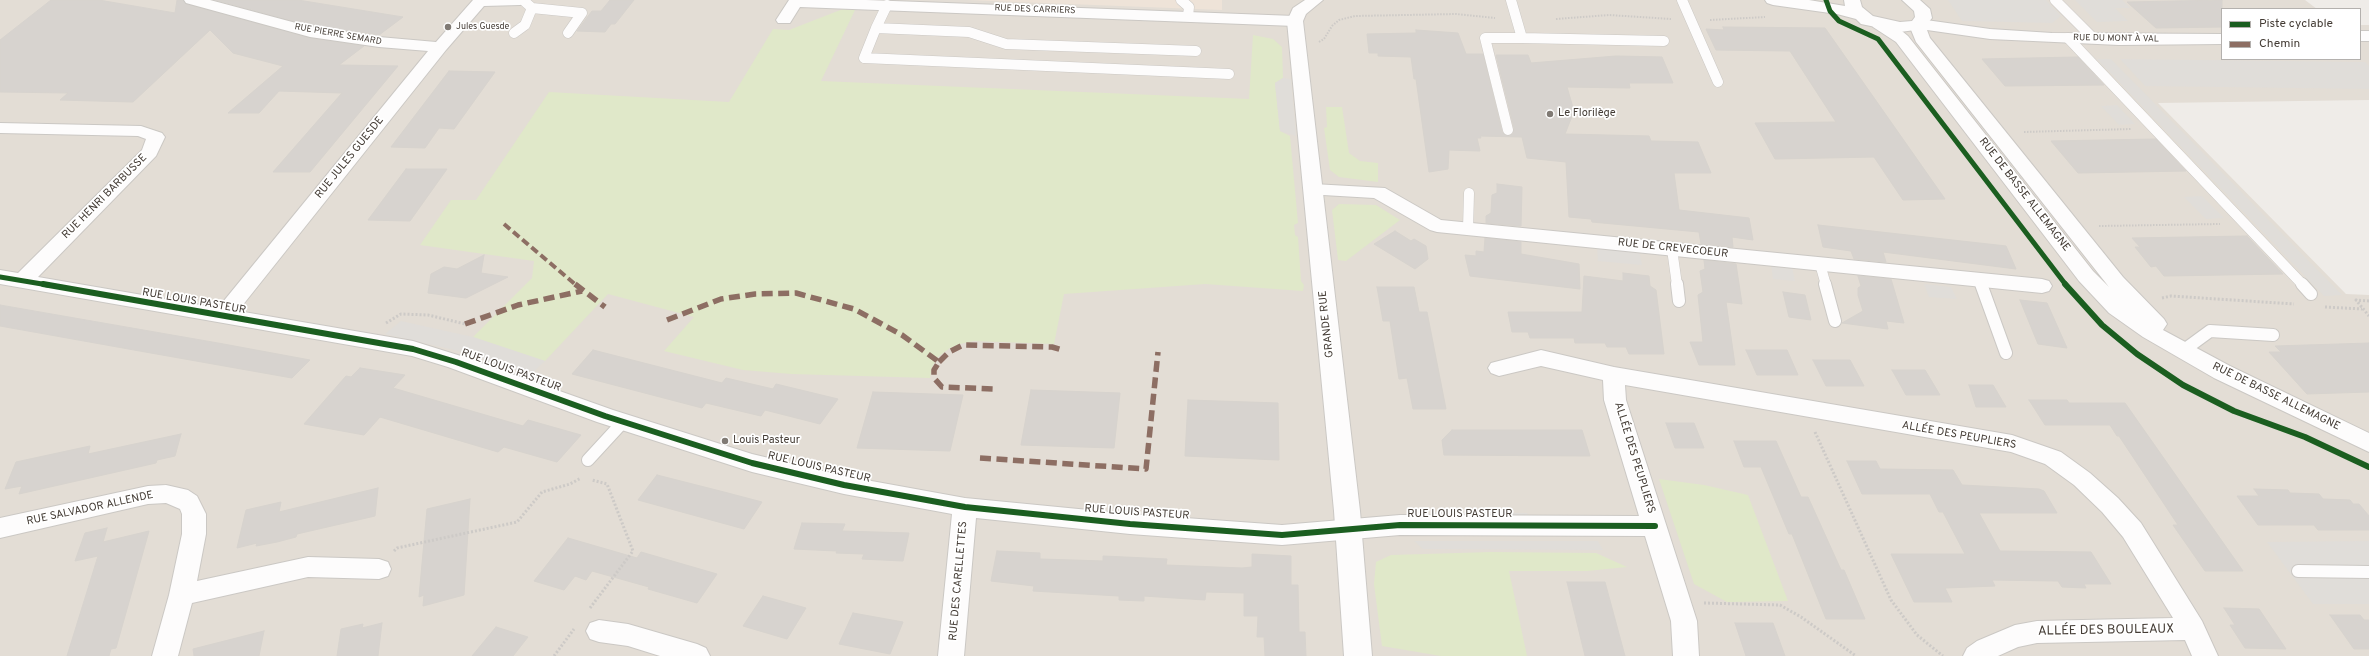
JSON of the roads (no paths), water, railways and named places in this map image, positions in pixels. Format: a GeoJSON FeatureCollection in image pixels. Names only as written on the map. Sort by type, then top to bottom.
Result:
{"type":"FeatureCollection","features":[{"type":"Feature","properties":{"kind":"street","name":"RUE PIERRE SEMARD"},"geometry":{"type":"LineString","coordinates":[[192,0],[310,32],[385,43],[440,47]]}},
{"type":"Feature","properties":{"kind":"street"},"geometry":{"type":"LineString","coordinates":[[1295,21],[1299,12],[1315,0]]}},
{"type":"Feature","properties":{"kind":"street"},"geometry":{"type":"LineString","coordinates":[[1773,0],[1839,9],[1855,7],[1879,24],[1900,27],[1916,10]]}},
{"type":"Feature","properties":{"kind":"street","name":"RUE JULES GUESDE"},"geometry":{"type":"LineString","coordinates":[[222,317],[440,47],[481,1],[525,3]]}},
{"type":"Feature","properties":{"kind":"street","name":"RUE DES CARRIERS"},"geometry":{"type":"LineString","coordinates":[[784,20],[795,2],[827,1],[887,5],[1295,21]]}},
{"type":"Feature","properties":{"kind":"street","name":"RUE DU MONT À VAL"},"geometry":{"type":"LineString","coordinates":[[1916,10],[2011,35],[2119,40],[2221,39]]}},
{"type":"Feature","properties":{"kind":"street","name":"RUE DE BASSE ALLEMAGNE"},"geometry":{"type":"LineString","coordinates":[[1916,10],[1922,39],[2116,282],[2184,350]]}},
{"type":"Feature","properties":{"kind":"street","name":"GRANDE RUE"},"geometry":{"type":"LineString","coordinates":[[1295,21],[1349,529],[1358,656]]}},
{"type":"Feature","properties":{"kind":"street","name":"RUE DE BASSE ALLEMAGNE"},"geometry":{"type":"LineString","coordinates":[[1879,24],[1891,30],[1902,39],[2086,276],[2107,299],[2150,332],[2222,372],[2369,443]]}},
{"type":"Feature","properties":{"kind":"street","name":"RUE HENRI BARBUSSE"},"geometry":{"type":"LineString","coordinates":[[0,128],[141,131],[156,137],[150,152],[22,281]]}},
{"type":"Feature","properties":{"kind":"street","name":"RUE DE CREVECOEUR"},"geometry":{"type":"LineString","coordinates":[[1313,190],[1378,192],[1437,226],[2042,286]]}},
{"type":"Feature","properties":{"kind":"street","name":"RUE LOUIS PASTEUR"},"geometry":{"type":"LineString","coordinates":[[0,277],[222,317],[413,349],[456,362],[623,422],[752,463],[844,485],[965,507],[1130,524],[1282,535],[1400,525],[1655,526]]}},
{"type":"Feature","properties":{"kind":"street","name":"ALLÉE DES PEUPLIERS"},"geometry":{"type":"LineString","coordinates":[[1499,368],[1541,358],[1614,375],[2012,444],[2054,458],[2093,490],[2132,530],[2193,629],[2205,656]]}},
{"type":"Feature","properties":{"kind":"street","name":"ALLÉE DES PEUPLIERS"},"geometry":{"type":"LineString","coordinates":[[1614,375],[1615,400],[1684,621],[1686,656]]}},
{"type":"Feature","properties":{"kind":"street","name":"RUE SALVADOR ALLENDE"},"geometry":{"type":"LineString","coordinates":[[0,528],[148,495],[166,494],[180,497],[189,503],[194,514],[194,534],[182,595],[165,656]]}},
{"type":"Feature","properties":{"kind":"street","name":"RUE DES CARELLETTES"},"geometry":{"type":"LineString","coordinates":[[951,656],[965,507]]}},
{"type":"Feature","properties":{"kind":"street"},"geometry":{"type":"LineString","coordinates":[[182,595],[308,567],[379,569]]}},
{"type":"Feature","properties":{"kind":"street"},"geometry":{"type":"LineString","coordinates":[[588,623],[697,656]]}},
{"type":"Feature","properties":{"kind":"street","name":"ALLÉE DES BOULEAUX"},"geometry":{"type":"LineString","coordinates":[[1976,656],[1986,648],[2015,636],[2037,632],[2193,629]]}},
{"type":"Feature","properties":{"kind":"lane"},"geometry":{"type":"LineString","coordinates":[[1181,0],[1189,7],[1188,16]]}},
{"type":"Feature","properties":{"kind":"lane"},"geometry":{"type":"LineString","coordinates":[[1511,0],[1522,38]]}},
{"type":"Feature","properties":{"kind":"lane"},"geometry":{"type":"LineString","coordinates":[[1682,0],[1718,82]]}},
{"type":"Feature","properties":{"kind":"lane"},"geometry":{"type":"LineString","coordinates":[[2056,0],[2093,38]]}},
{"type":"Feature","properties":{"kind":"lane"},"geometry":{"type":"LineString","coordinates":[[514,33],[525,25],[525,3],[582,13],[568,33]]}},
{"type":"Feature","properties":{"kind":"lane"},"geometry":{"type":"LineString","coordinates":[[887,5],[864,58],[1229,74]]}},
{"type":"Feature","properties":{"kind":"lane"},"geometry":{"type":"LineString","coordinates":[[876,28],[969,32],[1006,44],[1196,51]]}},
{"type":"Feature","properties":{"kind":"lane"},"geometry":{"type":"LineString","coordinates":[[1508,130],[1486,38],[1664,41]]}},
{"type":"Feature","properties":{"kind":"lane"},"geometry":{"type":"LineString","coordinates":[[2068,38],[2311,294]]}},
{"type":"Feature","properties":{"kind":"lane"},"geometry":{"type":"LineString","coordinates":[[1468,229],[1469,193]]}},
{"type":"Feature","properties":{"kind":"lane"},"geometry":{"type":"LineString","coordinates":[[1672,249],[1679,302]]}},
{"type":"Feature","properties":{"kind":"lane"},"geometry":{"type":"LineString","coordinates":[[1820,264],[1835,321]]}},
{"type":"Feature","properties":{"kind":"lane"},"geometry":{"type":"LineString","coordinates":[[1978,279],[2006,353]]}},
{"type":"Feature","properties":{"kind":"lane"},"geometry":{"type":"LineString","coordinates":[[2184,350],[2210,331],[2273,335]]}},
{"type":"Feature","properties":{"kind":"lane"},"geometry":{"type":"LineString","coordinates":[[588,460],[623,422]]}},
{"type":"Feature","properties":{"kind":"lane"},"geometry":{"type":"LineString","coordinates":[[2298,571],[2369,572]]}},
{"type":"Feature","properties":{"kind":"place","name":"Jules Guesde"},"geometry":{"type":"Point","coordinates":[448,27]}},
{"type":"Feature","properties":{"kind":"place","name":"Le Florilège"},"geometry":{"type":"Point","coordinates":[1550,114]}},
{"type":"Feature","properties":{"kind":"place","name":"Louis Pasteur"},"geometry":{"type":"Point","coordinates":[725,441]}}]}
